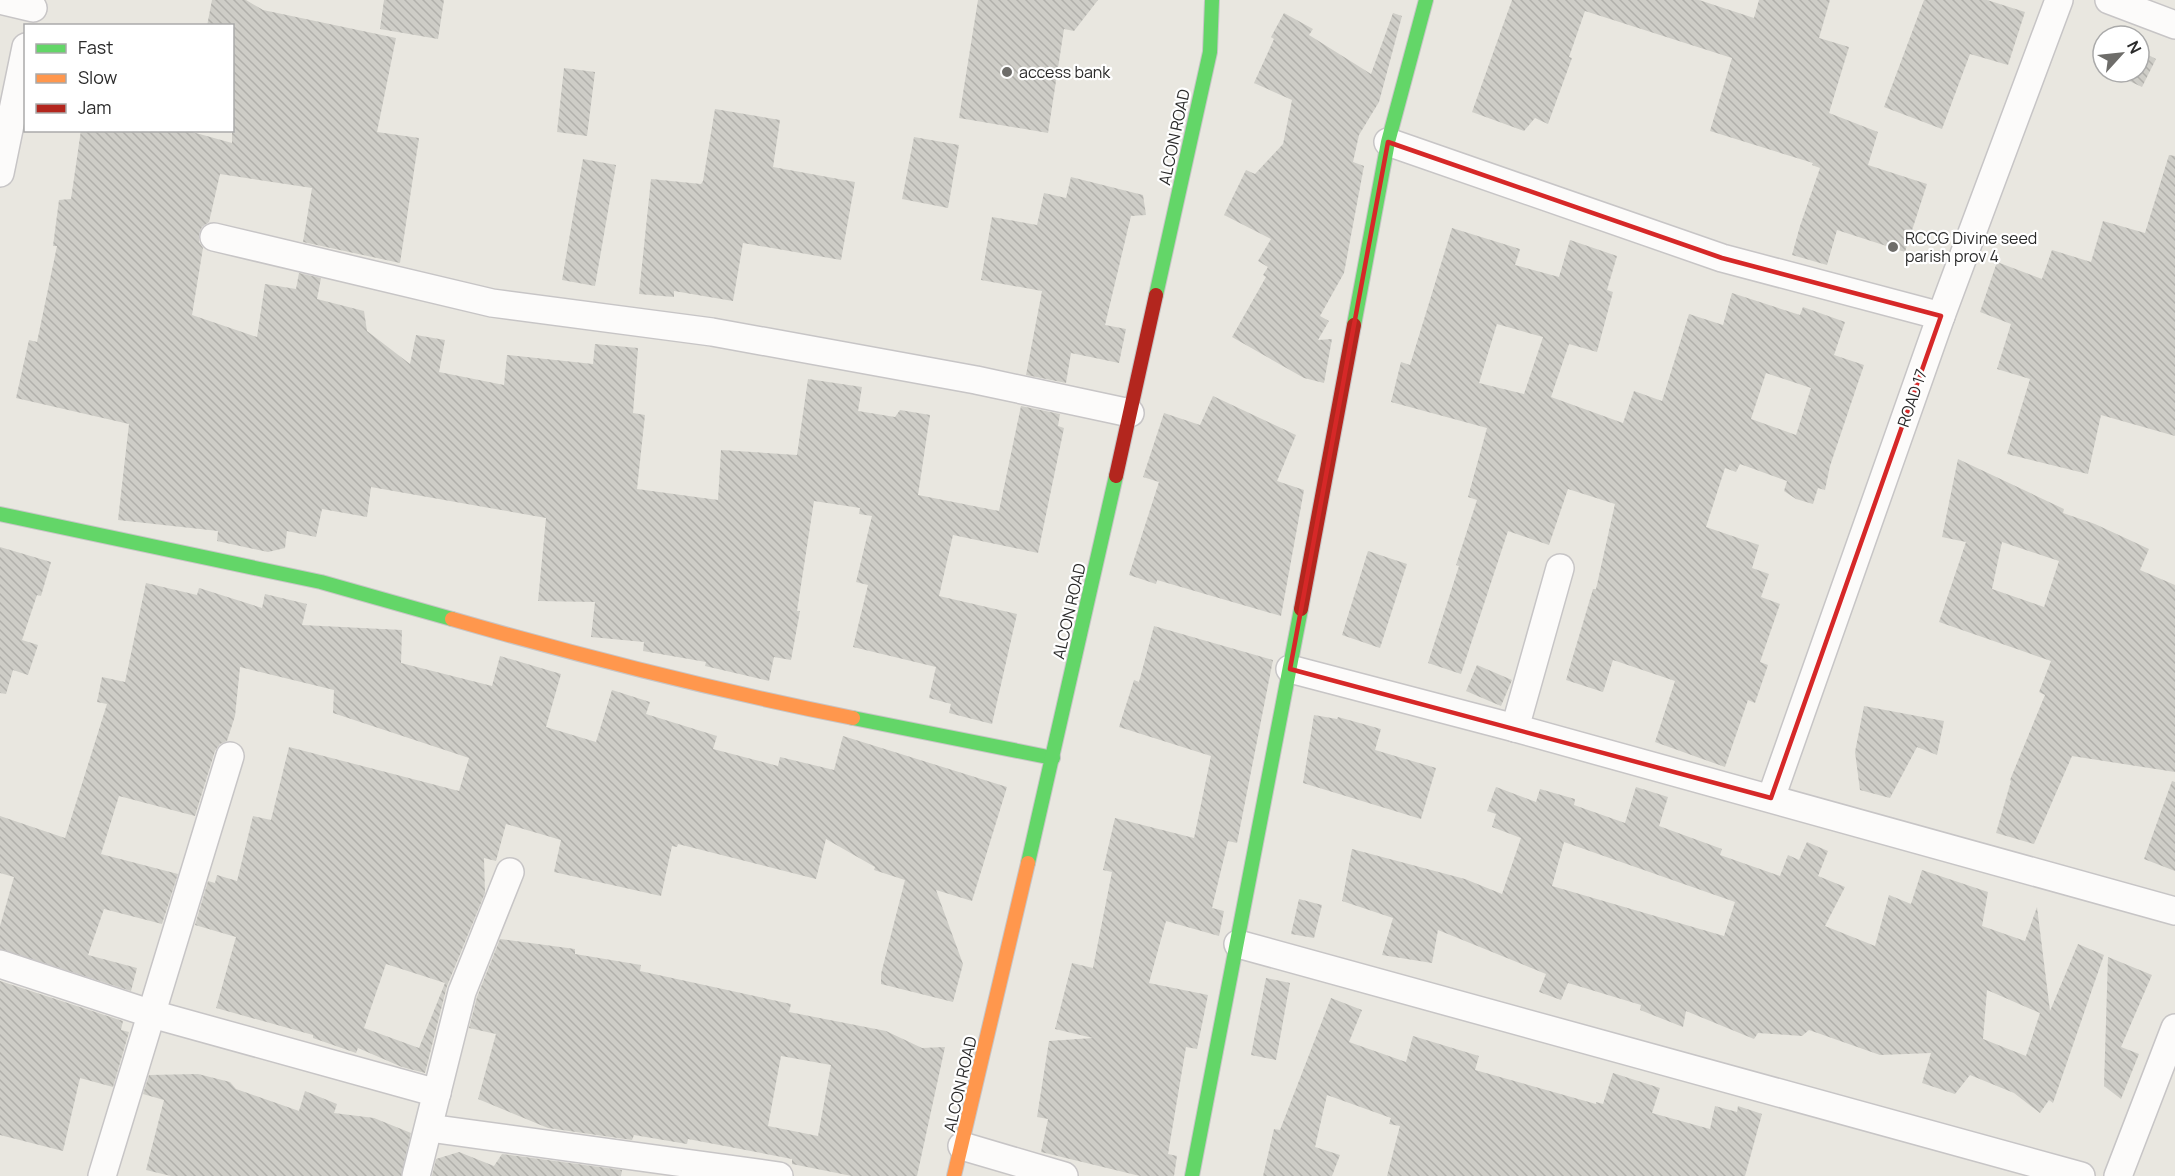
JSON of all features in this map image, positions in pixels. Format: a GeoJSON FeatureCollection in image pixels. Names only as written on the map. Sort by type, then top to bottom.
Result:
{"type":"FeatureCollection","features":[{"type":"Feature","properties":{"kind":"street"},"geometry":{"type":"LineString","coordinates":[[0,0],[33,11]]}},
{"type":"Feature","properties":{"kind":"street"},"geometry":{"type":"LineString","coordinates":[[1209,52],[1212,0]]}},
{"type":"Feature","properties":{"kind":"street"},"geometry":{"type":"LineString","coordinates":[[1192,1176],[1238,944],[1388,142],[1426,0]]}},
{"type":"Feature","properties":{"kind":"street","name":"ROAD 17"},"geometry":{"type":"LineString","coordinates":[[1771,798],[1941,316],[2059,0]]}},
{"type":"Feature","properties":{"kind":"street"},"geometry":{"type":"LineString","coordinates":[[2109,0],[2175,25]]}},
{"type":"Feature","properties":{"kind":"street"},"geometry":{"type":"LineString","coordinates":[[1209,52],[1225,21]]}},
{"type":"Feature","properties":{"kind":"street","name":"ALCON ROAD"},"geometry":{"type":"LineString","coordinates":[[954,1176],[1053,758],[1209,52]]}},
{"type":"Feature","properties":{"kind":"street"},"geometry":{"type":"LineString","coordinates":[[0,173],[24,57]]}},
{"type":"Feature","properties":{"kind":"street"},"geometry":{"type":"LineString","coordinates":[[1388,142],[1722,258],[1941,316]]}},
{"type":"Feature","properties":{"kind":"street"},"geometry":{"type":"LineString","coordinates":[[214,237],[492,303],[712,332],[976,380],[1130,413]]}},
{"type":"Feature","properties":{"kind":"street"},"geometry":{"type":"LineString","coordinates":[[0,514],[321,582],[567,652],[788,705],[1053,758]]}},
{"type":"Feature","properties":{"kind":"street"},"geometry":{"type":"LineString","coordinates":[[1515,728],[1560,568]]}},
{"type":"Feature","properties":{"kind":"street"},"geometry":{"type":"LineString","coordinates":[[1290,669],[1771,798],[2175,911]]}},
{"type":"Feature","properties":{"kind":"street"},"geometry":{"type":"LineString","coordinates":[[102,1176],[230,756]]}},
{"type":"Feature","properties":{"kind":"street"},"geometry":{"type":"LineString","coordinates":[[416,1176],[462,992],[510,872]]}},
{"type":"Feature","properties":{"kind":"street"},"geometry":{"type":"LineString","coordinates":[[1238,944],[2081,1176]]}},
{"type":"Feature","properties":{"kind":"street"},"geometry":{"type":"LineString","coordinates":[[0,964],[152,1014],[437,1093]]}},
{"type":"Feature","properties":{"kind":"street"},"geometry":{"type":"LineString","coordinates":[[2118,1176],[2175,1028]]}},
{"type":"Feature","properties":{"kind":"street"},"geometry":{"type":"LineString","coordinates":[[429,1128],[779,1176]]}},
{"type":"Feature","properties":{"kind":"street"},"geometry":{"type":"LineString","coordinates":[[962,1146],[1064,1176]]}},
{"type":"Feature","properties":{"kind":"highlighted area"},"geometry":{"type":"Polygon","coordinates":[[[1388,142],[1722,258],[1941,316],[1771,798],[1290,669],[1388,142]]]}},
{"type":"Feature","properties":{"kind":"building"},"geometry":{"type":"Polygon","coordinates":[[[212,0],[246,0],[263,10],[396,38],[377,132],[419,138],[400,263],[303,242],[312,188],[220,174],[209,222],[202,227],[199,234],[199,242],[203,248],[192,315],[257,337],[265,284],[296,289],[299,273],[321,278],[317,299],[364,311],[367,331],[410,364],[416,335],[445,340],[439,372],[504,385],[507,355],[593,364],[595,344],[638,348],[633,413],[645,415],[637,489],[718,500],[721,450],[797,455],[808,379],[862,387],[858,411],[895,417],[900,410],[930,415],[918,495],[999,511],[1021,406],[1060,414],[1058,426],[1064,428],[1038,553],[953,535],[939,596],[1017,614],[992,724],[949,713],[951,704],[929,698],[936,667],[853,647],[868,585],[856,582],[872,516],[859,514],[860,508],[814,501],[797,611],[800,611],[791,660],[774,657],[769,681],[705,666],[706,662],[643,651],[644,642],[591,637],[595,602],[538,601],[546,518],[371,487],[367,517],[322,509],[316,537],[287,531],[285,548],[268,552],[217,541],[218,531],[118,520],[129,424],[16,398],[29,340],[37,342],[57,246],[53,246],[59,200],[71,199],[81,132],[192,132],[232,143],[232,132],[234,132],[234,24],[207,24],[212,0]]]}},
{"type":"Feature","properties":{"kind":"building"},"geometry":{"type":"Polygon","coordinates":[[[384,0],[444,0],[438,39],[380,29],[384,0]]]}},
{"type":"Feature","properties":{"kind":"building"},"geometry":{"type":"Polygon","coordinates":[[[978,0],[1098,0],[1074,31],[1064,29],[1048,133],[959,118],[978,0]]]}},
{"type":"Feature","properties":{"kind":"building"},"geometry":{"type":"Polygon","coordinates":[[[1512,0],[1699,0],[1754,18],[1759,0],[1830,0],[1819,38],[1849,47],[1829,113],[1878,132],[1868,165],[1927,184],[1905,252],[1837,230],[1827,265],[1792,255],[1820,168],[1812,165],[1813,163],[1710,131],[1732,58],[1585,11],[1569,57],[1572,58],[1548,124],[1535,118],[1524,131],[1472,112],[1512,0]]]}},
{"type":"Feature","properties":{"kind":"building"},"geometry":{"type":"Polygon","coordinates":[[[1924,0],[1987,0],[2025,12],[2008,65],[1970,54],[1942,129],[1884,107],[1924,0]]]}},
{"type":"Feature","properties":{"kind":"building"},"geometry":{"type":"Polygon","coordinates":[[[1284,13],[1313,29],[1309,35],[1371,74],[1393,13],[1402,16],[1379,102],[1359,135],[1353,162],[1364,166],[1344,273],[1320,316],[1329,321],[1318,340],[1332,339],[1324,383],[1304,378],[1232,337],[1266,277],[1263,275],[1268,267],[1258,261],[1271,239],[1224,215],[1246,170],[1255,174],[1283,144],[1292,100],[1254,83],[1274,39],[1271,37],[1284,13]]]}},
{"type":"Feature","properties":{"kind":"building"},"geometry":{"type":"Polygon","coordinates":[[[2151,56],[2156,59],[2151,69],[2151,56]]]}},
{"type":"Feature","properties":{"kind":"building"},"geometry":{"type":"Polygon","coordinates":[[[564,68],[595,72],[587,136],[557,132],[564,68]]]}},
{"type":"Feature","properties":{"kind":"building"},"geometry":{"type":"Polygon","coordinates":[[[715,109],[780,120],[773,167],[855,182],[841,260],[743,243],[733,301],[674,291],[674,297],[639,294],[651,179],[701,184],[715,109]]]}},
{"type":"Feature","properties":{"kind":"building"},"geometry":{"type":"Polygon","coordinates":[[[914,137],[959,145],[948,208],[902,199],[914,137]]]}},
{"type":"Feature","properties":{"kind":"building"},"geometry":{"type":"Polygon","coordinates":[[[2169,155],[2175,156],[2175,436],[2101,415],[2088,474],[2007,454],[2030,379],[1997,369],[2011,324],[1980,312],[1997,262],[2042,279],[2052,250],[2091,262],[2103,221],[2145,233],[2169,155]]]}},
{"type":"Feature","properties":{"kind":"building"},"geometry":{"type":"Polygon","coordinates":[[[583,159],[616,165],[595,286],[562,280],[583,159]]]}},
{"type":"Feature","properties":{"kind":"building"},"geometry":{"type":"Polygon","coordinates":[[[1071,177],[1143,195],[1146,215],[1131,216],[1105,325],[1126,329],[1119,363],[1071,353],[1066,383],[1026,375],[1042,291],[981,280],[992,217],[1037,225],[1044,193],[1066,198],[1071,177]]]}},
{"type":"Feature","properties":{"kind":"building"},"geometry":{"type":"Polygon","coordinates":[[[1452,228],[1520,249],[1515,265],[1559,277],[1570,240],[1617,256],[1607,290],[1613,292],[1597,352],[1569,344],[1551,397],[1623,423],[1634,391],[1662,401],[1689,314],[1723,325],[1732,293],[1800,315],[1803,307],[1845,322],[1834,355],[1864,365],[1830,466],[1825,490],[1818,488],[1813,504],[1796,499],[1784,491],[1787,481],[1740,464],[1736,472],[1725,468],[1706,527],[1759,545],[1752,568],[1769,574],[1761,597],[1780,604],[1760,662],[1768,665],[1755,703],[1748,700],[1725,767],[1655,742],[1675,681],[1613,660],[1603,692],[1566,680],[1593,589],[1596,589],[1615,504],[1568,489],[1549,545],[1508,531],[1461,674],[1428,663],[1477,500],[1468,497],[1487,428],[1391,402],[1401,362],[1410,365],[1452,228]],[[1497,324],[1479,383],[1524,394],[1543,337],[1497,324]],[[1766,373],[1751,419],[1796,435],[1811,388],[1766,373]]]}},
{"type":"Feature","properties":{"kind":"building"},"geometry":{"type":"Polygon","coordinates":[[[1213,396],[1296,435],[1277,481],[1304,490],[1281,616],[1157,580],[1156,584],[1129,575],[1159,482],[1143,477],[1164,413],[1200,425],[1213,396]]]}},
{"type":"Feature","properties":{"kind":"building"},"geometry":{"type":"Polygon","coordinates":[[[1958,459],[2064,509],[2063,513],[2095,524],[2149,549],[2140,570],[2175,585],[2175,772],[2072,756],[2034,844],[1996,833],[2010,780],[2045,695],[2039,692],[2051,661],[1939,622],[1966,542],[1942,537],[1958,459]],[[2002,542],[1992,589],[2044,607],[2059,561],[2002,542]]]}},
{"type":"Feature","properties":{"kind":"building"},"geometry":{"type":"Polygon","coordinates":[[[0,547],[51,562],[41,596],[37,595],[22,640],[38,645],[28,675],[13,670],[6,694],[0,693],[0,547]]]}},
{"type":"Feature","properties":{"kind":"building"},"geometry":{"type":"Polygon","coordinates":[[[1368,551],[1407,564],[1380,648],[1342,635],[1368,551]]]}},
{"type":"Feature","properties":{"kind":"building"},"geometry":{"type":"Polygon","coordinates":[[[146,583],[197,595],[199,588],[262,608],[265,594],[307,604],[302,625],[402,630],[401,663],[492,686],[500,656],[561,674],[546,727],[596,742],[612,690],[650,702],[646,714],[717,736],[713,749],[778,766],[780,757],[834,770],[843,736],[1007,787],[972,901],[936,890],[963,964],[953,1002],[881,984],[881,974],[905,880],[874,870],[875,867],[826,839],[816,879],[678,844],[677,847],[672,846],[661,896],[554,872],[561,840],[506,824],[496,861],[484,858],[485,893],[447,986],[425,1073],[402,1067],[358,1048],[356,1053],[313,1038],[313,1035],[216,1008],[236,937],[195,925],[208,881],[215,883],[217,875],[237,881],[253,816],[271,820],[289,747],[459,791],[469,758],[333,713],[334,690],[240,667],[235,716],[227,741],[220,744],[215,751],[195,816],[119,796],[101,854],[178,874],[162,924],[104,909],[88,955],[137,968],[131,991],[0,949],[0,926],[14,877],[0,873],[0,816],[65,838],[107,704],[97,702],[102,677],[125,682],[146,583]],[[386,964],[364,1028],[419,1048],[445,983],[386,964]]]}},
{"type":"Feature","properties":{"kind":"building"},"geometry":{"type":"Polygon","coordinates":[[[1154,626],[1273,660],[1237,843],[1228,841],[1212,908],[1224,911],[1219,936],[1166,921],[1149,983],[1208,995],[1197,1049],[1186,1047],[1168,1154],[1177,1156],[1174,1176],[1140,1176],[1041,1152],[1048,1119],[1037,1117],[1049,1041],[1093,1038],[1055,1029],[1072,963],[1093,968],[1112,872],[1103,870],[1115,818],[1194,838],[1211,756],[1119,727],[1134,680],[1139,682],[1154,626]]]}},
{"type":"Feature","properties":{"kind":"building"},"geometry":{"type":"Polygon","coordinates":[[[1477,665],[1512,680],[1501,706],[1466,691],[1477,665]]]}},
{"type":"Feature","properties":{"kind":"building"},"geometry":{"type":"Polygon","coordinates":[[[1864,706],[1944,721],[1937,755],[1917,747],[1890,798],[1860,790],[1855,752],[1864,706]]]}},
{"type":"Feature","properties":{"kind":"building"},"geometry":{"type":"Polygon","coordinates":[[[1314,715],[1337,719],[1338,717],[1381,729],[1375,750],[1436,768],[1421,819],[1303,783],[1314,715]]]}},
{"type":"Feature","properties":{"kind":"building"},"geometry":{"type":"Polygon","coordinates":[[[2172,781],[2175,782],[2175,871],[2144,859],[2172,781]]]}},
{"type":"Feature","properties":{"kind":"building"},"geometry":{"type":"Polygon","coordinates":[[[1496,787],[1536,802],[1540,789],[1575,799],[1574,805],[1625,823],[1636,787],[1668,797],[1659,826],[1722,849],[1720,855],[1780,876],[1788,855],[1799,860],[1807,842],[1828,851],[1818,876],[1845,887],[1825,926],[1875,946],[1889,895],[1911,904],[1922,870],[1988,892],[1982,926],[2025,941],[2037,907],[2050,1011],[2078,944],[2104,955],[2053,1103],[2049,1100],[2040,1113],[2014,1093],[1970,1075],[1955,1094],[1922,1083],[1931,1053],[1880,1055],[1809,1030],[1802,1036],[1758,1033],[1754,1039],[1686,1011],[1683,1027],[1640,1010],[1641,1005],[1568,983],[1561,1000],[1539,992],[1546,974],[1438,930],[1432,963],[1382,955],[1393,918],[1342,901],[1352,849],[1465,879],[1502,894],[1521,838],[1492,827],[1496,814],[1487,811],[1496,787]],[[1564,842],[1552,886],[1724,936],[1735,902],[1564,842]],[[1987,990],[1983,1039],[2026,1056],[2040,1013],[1987,990]]]}},
{"type":"Feature","properties":{"kind":"building"},"geometry":{"type":"Polygon","coordinates":[[[1299,899],[1322,905],[1314,938],[1291,934],[1299,899]]]}},
{"type":"Feature","properties":{"kind":"building"},"geometry":{"type":"Polygon","coordinates":[[[500,939],[575,949],[575,954],[641,965],[640,971],[791,1004],[789,1012],[886,1031],[922,1048],[945,1047],[917,1176],[852,1176],[792,1164],[792,1159],[688,1139],[687,1144],[634,1135],[632,1140],[548,1128],[478,1099],[496,1034],[469,1028],[477,997],[500,939]],[[781,1056],[768,1126],[818,1136],[831,1065],[781,1056]]]}},
{"type":"Feature","properties":{"kind":"building"},"geometry":{"type":"Polygon","coordinates":[[[2108,957],[2152,975],[2121,1047],[2139,1054],[2121,1099],[2104,1086],[2108,957]]]}},
{"type":"Feature","properties":{"kind":"building"},"geometry":{"type":"Polygon","coordinates":[[[1266,978],[1290,983],[1276,1060],[1251,1055],[1266,978]]]}},
{"type":"Feature","properties":{"kind":"building"},"geometry":{"type":"Polygon","coordinates":[[[0,981],[123,1021],[121,1030],[129,1032],[113,1087],[80,1078],[63,1151],[0,1135],[0,981]]]}},
{"type":"Feature","properties":{"kind":"building"},"geometry":{"type":"Polygon","coordinates":[[[1331,998],[1362,1010],[1349,1042],[1406,1062],[1413,1036],[1479,1056],[1475,1070],[1596,1104],[1596,1102],[1603,1104],[1613,1073],[1660,1088],[1652,1113],[1710,1129],[1715,1106],[1737,1112],[1738,1106],[1762,1114],[1745,1176],[1387,1176],[1400,1126],[1389,1124],[1391,1118],[1327,1095],[1315,1147],[1340,1155],[1332,1176],[1263,1176],[1274,1129],[1280,1130],[1331,998]]]}},
{"type":"Feature","properties":{"kind":"building"},"geometry":{"type":"Polygon","coordinates":[[[198,1074],[230,1082],[236,1089],[299,1111],[305,1091],[337,1104],[334,1113],[374,1118],[411,1133],[401,1176],[171,1176],[146,1170],[164,1100],[143,1094],[149,1075],[198,1074]]]}},
{"type":"Feature","properties":{"kind":"building"},"geometry":{"type":"Polygon","coordinates":[[[459,1152],[494,1166],[502,1154],[622,1170],[621,1176],[432,1176],[436,1159],[459,1152]]]}},
{"type":"Feature","properties":{"kind":"traffic: fast"},"geometry":{"type":"LineString","coordinates":[[1156,295],[1210,52],[1212,0]]}},
{"type":"Feature","properties":{"kind":"traffic: fast"},"geometry":{"type":"LineString","coordinates":[[1354,325],[1388,142],[1426,0]]}},
{"type":"Feature","properties":{"kind":"traffic: fast"},"geometry":{"type":"LineString","coordinates":[[1028,863],[1116,476]]}},
{"type":"Feature","properties":{"kind":"traffic: fast"},"geometry":{"type":"LineString","coordinates":[[0,514],[321,582],[452,619]]}},
{"type":"Feature","properties":{"kind":"traffic: fast"},"geometry":{"type":"LineString","coordinates":[[1192,1176],[1301,609]]}},
{"type":"Feature","properties":{"kind":"traffic: fast"},"geometry":{"type":"LineString","coordinates":[[853,718],[1053,758]]}},
{"type":"Feature","properties":{"kind":"traffic: slow"},"geometry":{"type":"LineString","coordinates":[[452,619],[651,673],[853,718]]}},
{"type":"Feature","properties":{"kind":"traffic: slow"},"geometry":{"type":"LineString","coordinates":[[954,1176],[1028,863]]}},
{"type":"Feature","properties":{"kind":"traffic: jam"},"geometry":{"type":"LineString","coordinates":[[1116,476],[1156,295]]}},
{"type":"Feature","properties":{"kind":"traffic: jam"},"geometry":{"type":"LineString","coordinates":[[1301,609],[1354,325]]}},
{"type":"Feature","properties":{"kind":"place","name":"access bank"},"geometry":{"type":"Point","coordinates":[1007,72]}},
{"type":"Feature","properties":{"kind":"place","name":"RCCG Divine seed parish prov 4"},"geometry":{"type":"Point","coordinates":[1893,247]}}]}
